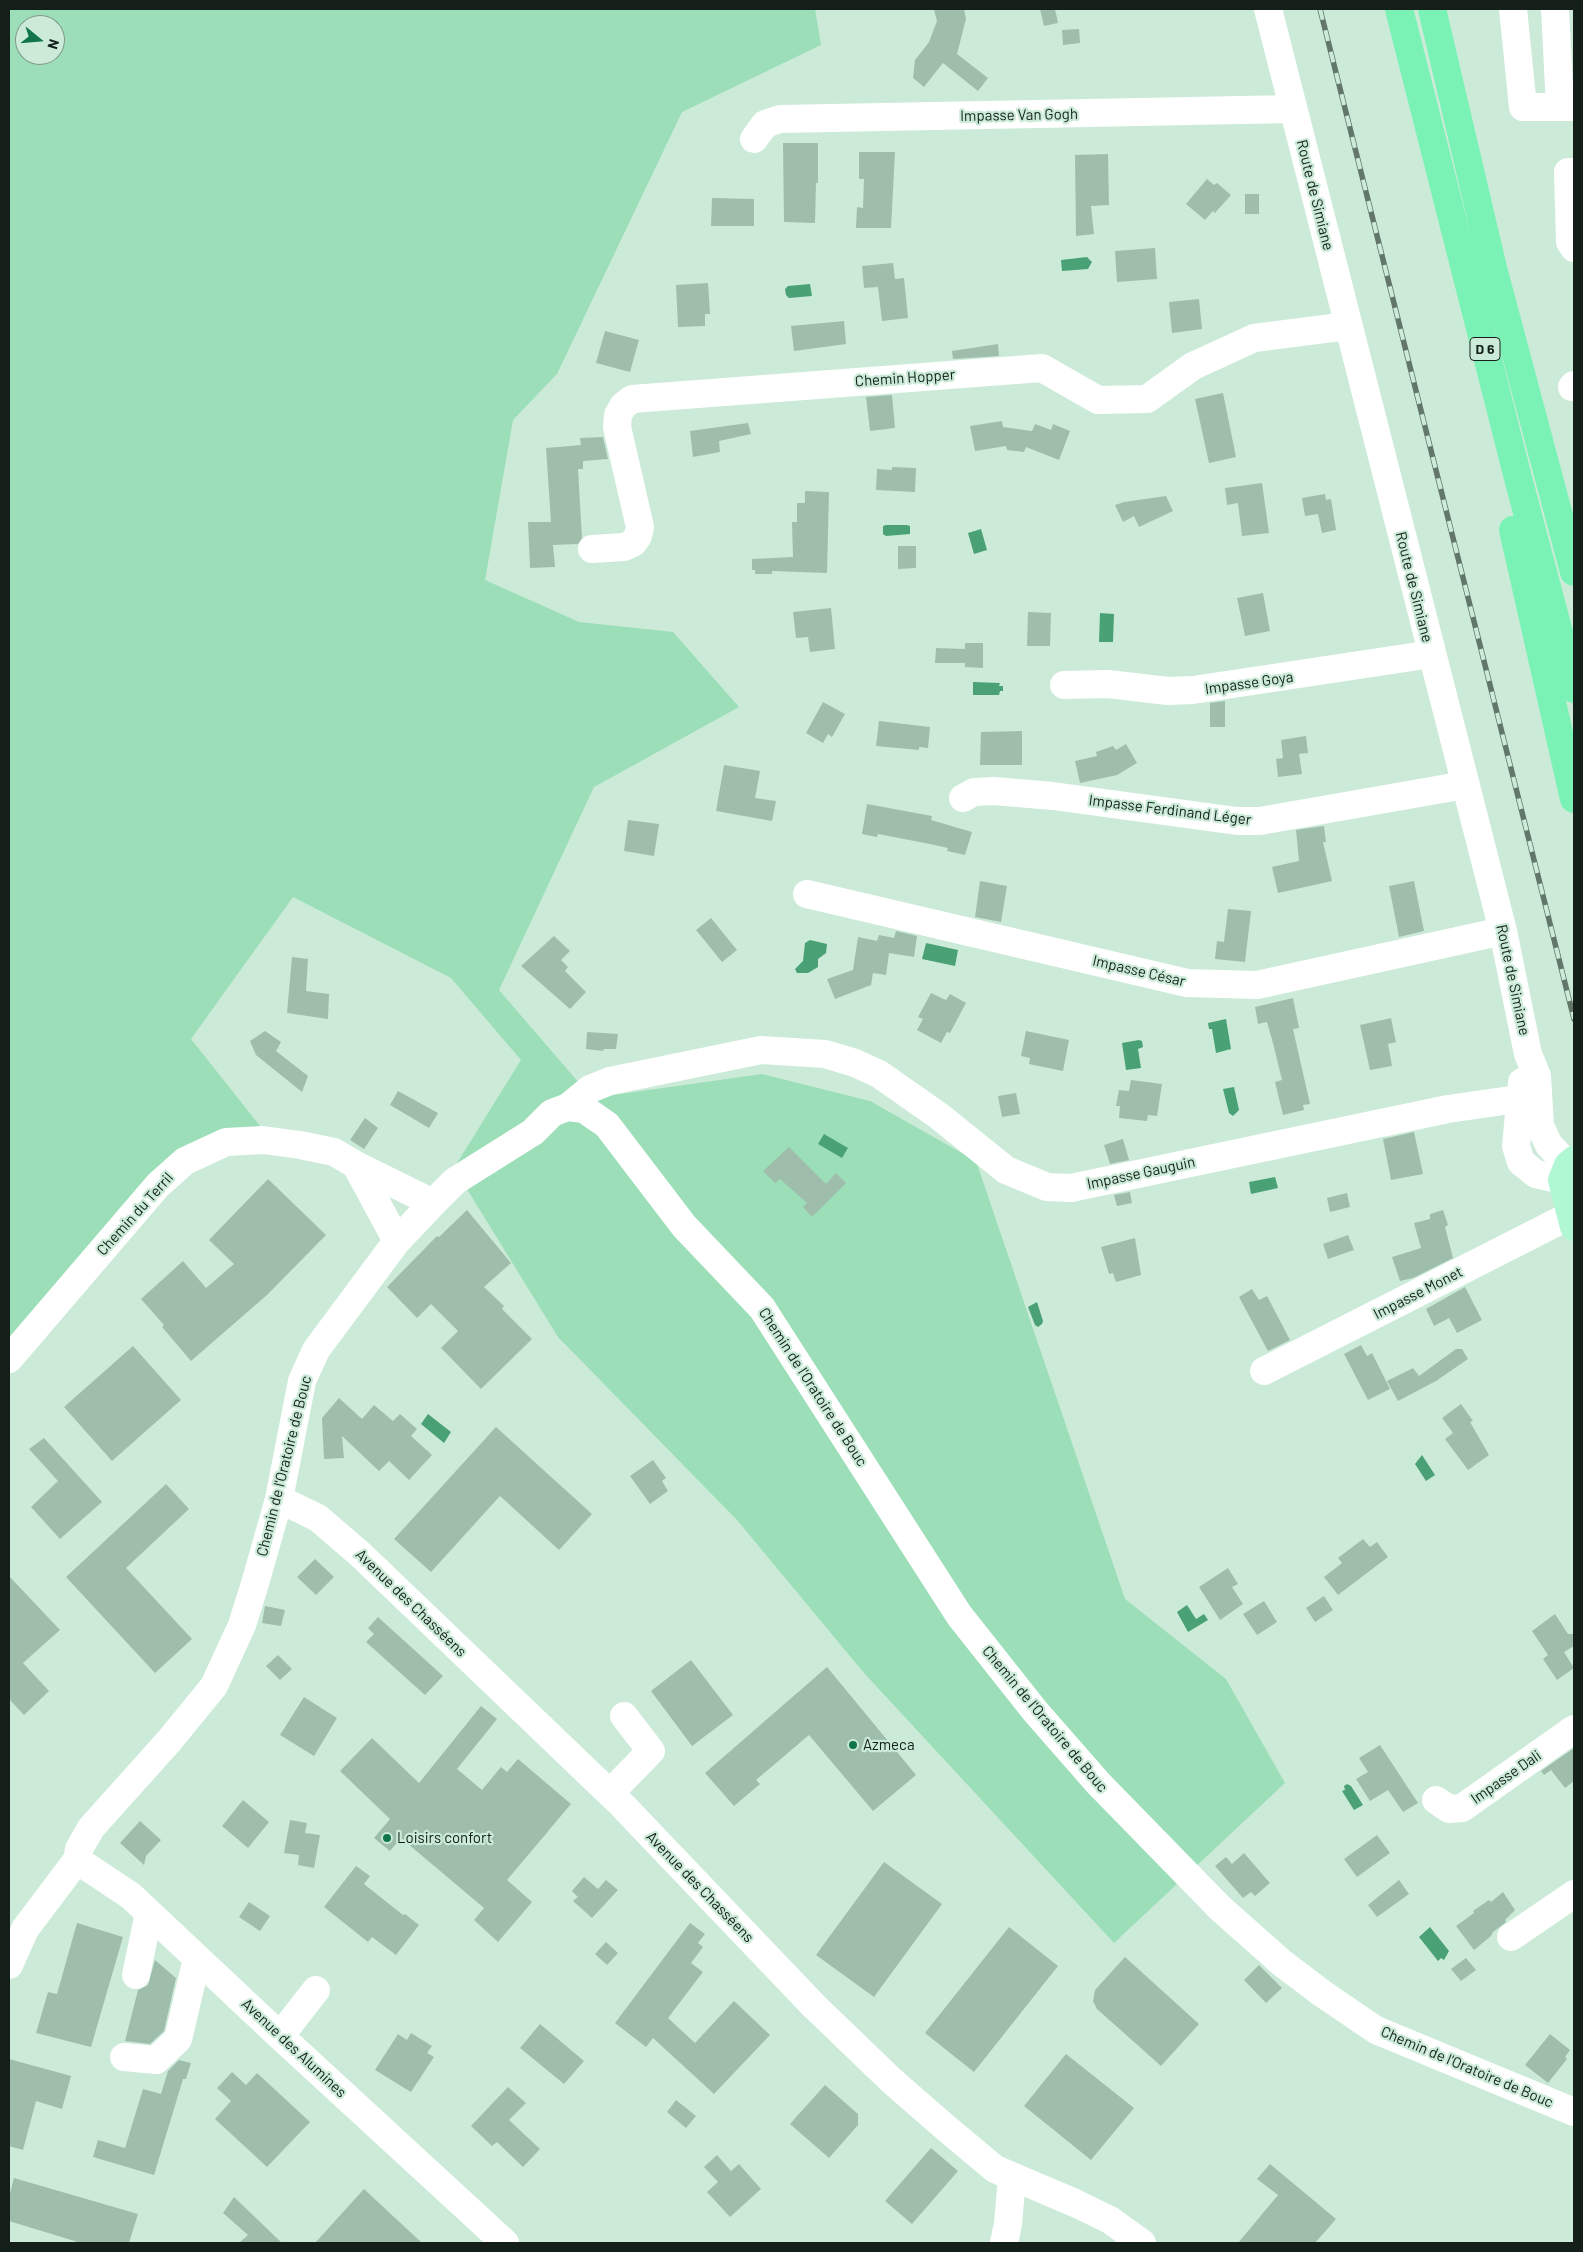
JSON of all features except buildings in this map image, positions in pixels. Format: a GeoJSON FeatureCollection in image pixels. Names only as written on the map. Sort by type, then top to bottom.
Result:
{"type":"FeatureCollection","features":[{"type":"Feature","properties":{"kind":"highway","name":"D 6"},"geometry":{"type":"LineString","coordinates":[[1399,9],[1518,478],[1574,689]]}},
{"type":"Feature","properties":{"kind":"highway","name":"D 6"},"geometry":{"type":"LineString","coordinates":[[1432,9],[1493,268],[1574,572]]}},
{"type":"Feature","properties":{"kind":"highway"},"geometry":{"type":"LineString","coordinates":[[1464,266],[1506,500],[1574,799]]}},
{"type":"Feature","properties":{"kind":"highway"},"geometry":{"type":"LineString","coordinates":[[1493,268],[1515,328],[1574,518]]}},
{"type":"Feature","properties":{"kind":"main road"},"geometry":{"type":"LineString","coordinates":[[1568,1168],[1573,1221]]}},
{"type":"Feature","properties":{"kind":"street","name":"Route de Simiane"},"geometry":{"type":"LineString","coordinates":[[1268,9],[1503,931],[1528,1054],[1537,1076],[1529,1097],[1516,1146],[1521,1162],[1536,1174],[1568,1168]]}},
{"type":"Feature","properties":{"kind":"street"},"geometry":{"type":"LineString","coordinates":[[1513,9],[1523,107],[1567,107],[1555,9]]}},
{"type":"Feature","properties":{"kind":"street","name":"Impasse Van Gogh"},"geometry":{"type":"LineString","coordinates":[[754,139],[765,124],[780,119],[1295,115]]}},
{"type":"Feature","properties":{"kind":"street"},"geometry":{"type":"LineString","coordinates":[[1574,172],[1568,172],[1570,242],[1574,248]]}},
{"type":"Feature","properties":{"kind":"street","name":"Chemin Hopper"},"geometry":{"type":"LineString","coordinates":[[592,549],[624,547],[632,543],[638,536],[640,527],[616,427],[621,410],[632,399],[1042,368],[1098,400],[1147,399],[1193,366],[1254,338],[1348,326]]}},
{"type":"Feature","properties":{"kind":"street","name":"Impasse Goya"},"geometry":{"type":"LineString","coordinates":[[1064,685],[1108,684],[1168,692],[1194,690],[1432,654]]}},
{"type":"Feature","properties":{"kind":"street","name":"Impasse Ferdinand Léger"},"geometry":{"type":"LineString","coordinates":[[964,798],[974,792],[1002,791],[1054,796],[1237,821],[1260,821],[1465,785]]}},
{"type":"Feature","properties":{"kind":"street","name":"Impasse César"},"geometry":{"type":"LineString","coordinates":[[807,894],[1187,983],[1257,985],[1503,931]]}},
{"type":"Feature","properties":{"kind":"street","name":"Impasse Gauguin"},"geometry":{"type":"LineString","coordinates":[[568,1107],[590,1089],[610,1081],[761,1050],[825,1054],[854,1063],[879,1074],[939,1116],[1006,1170],[1047,1186],[1071,1188],[1448,1108],[1529,1097]]}},
{"type":"Feature","properties":{"kind":"street","name":"Chemin de l'Oratoire de Bouc"},"geometry":{"type":"LineString","coordinates":[[9,1965],[26,1928],[77,1860],[79,1849],[98,1818],[168,1741],[214,1686],[242,1625],[279,1499],[302,1381],[316,1350],[397,1241],[455,1181],[533,1132],[552,1113],[568,1107],[584,1109],[607,1125],[684,1226],[762,1308],[959,1615],[1035,1711],[1098,1783],[1220,1908],[1282,1963],[1376,2030],[1574,2112]]}},
{"type":"Feature","properties":{"kind":"street","name":"Chemin du Terril"},"geometry":{"type":"LineString","coordinates":[[9,1359],[158,1186],[185,1161],[226,1142],[263,1140],[300,1144],[334,1152],[433,1203]]}},
{"type":"Feature","properties":{"kind":"street"},"geometry":{"type":"LineString","coordinates":[[356,1165],[397,1241]]}},
{"type":"Feature","properties":{"kind":"street","name":"Impasse Monet"},"geometry":{"type":"LineString","coordinates":[[1264,1371],[1573,1221]]}},
{"type":"Feature","properties":{"kind":"street","name":"Avenue des Chasséens"},"geometry":{"type":"LineString","coordinates":[[279,1499],[318,1518],[361,1555],[610,1793],[814,2006],[946,2128],[995,2169],[1110,2220],[1142,2243]]}},
{"type":"Feature","properties":{"kind":"street"},"geometry":{"type":"LineString","coordinates":[[610,1793],[651,1751],[624,1716]]}},
{"type":"Feature","properties":{"kind":"street","name":"Impasse Dali"},"geometry":{"type":"LineString","coordinates":[[1436,1800],[1449,1808],[1462,1808],[1574,1729]]}},
{"type":"Feature","properties":{"kind":"street","name":"Avenue des Alumines"},"geometry":{"type":"LineString","coordinates":[[77,1860],[131,1896],[505,2243]]}},
{"type":"Feature","properties":{"kind":"street"},"geometry":{"type":"LineString","coordinates":[[1510,1937],[1574,1894]]}},
{"type":"Feature","properties":{"kind":"street"},"geometry":{"type":"LineString","coordinates":[[136,1975],[149,1913]]}},
{"type":"Feature","properties":{"kind":"street"},"geometry":{"type":"LineString","coordinates":[[124,2056],[156,2060],[178,2039],[198,1959]]}},
{"type":"Feature","properties":{"kind":"street"},"geometry":{"type":"LineString","coordinates":[[280,2036],[316,1990]]}},
{"type":"Feature","properties":{"kind":"street"},"geometry":{"type":"LineString","coordinates":[[1004,2243],[1008,2224],[1012,2177]]}},
{"type":"Feature","properties":{"kind":"shaded area"},"geometry":{"type":"Polygon","coordinates":[[[9,9],[815,9],[821,45],[682,112],[557,374],[513,420],[485,580],[579,622],[673,632],[739,707],[594,787],[499,990],[592,1098],[762,1074],[870,1101],[976,1161],[1125,1599],[1226,1679],[1285,1783],[1114,1943],[864,1673],[737,1520],[558,1337],[454,1168],[521,1060],[451,978],[293,897],[191,1039],[264,1131],[226,1132],[9,1341],[9,9]]]}},
{"type":"Feature","properties":{"kind":"shaded area"},"geometry":{"type":"Polygon","coordinates":[[[1087,257],[1092,262],[1088,269],[1062,271],[1061,260],[1087,257]]]}},
{"type":"Feature","properties":{"kind":"shaded area"},"geometry":{"type":"Polygon","coordinates":[[[810,284],[812,296],[789,298],[786,295],[785,289],[788,286],[810,284]]]}},
{"type":"Feature","properties":{"kind":"shaded area"},"geometry":{"type":"Polygon","coordinates":[[[883,526],[910,526],[910,534],[886,536],[883,534],[883,526]]]}},
{"type":"Feature","properties":{"kind":"shaded area"},"geometry":{"type":"Polygon","coordinates":[[[981,529],[987,550],[974,554],[968,533],[981,529]]]}},
{"type":"Feature","properties":{"kind":"shaded area"},"geometry":{"type":"Polygon","coordinates":[[[1100,613],[1114,614],[1113,642],[1099,642],[1100,613]]]}},
{"type":"Feature","properties":{"kind":"shaded area"},"geometry":{"type":"Polygon","coordinates":[[[973,682],[1000,683],[999,686],[1003,686],[1003,691],[1000,691],[999,695],[973,695],[973,682]]]}},
{"type":"Feature","properties":{"kind":"shaded area"},"geometry":{"type":"Polygon","coordinates":[[[810,940],[827,944],[826,953],[818,959],[818,967],[808,973],[797,973],[795,969],[803,961],[805,943],[810,940]]]}},
{"type":"Feature","properties":{"kind":"shaded area"},"geometry":{"type":"Polygon","coordinates":[[[926,943],[958,950],[955,966],[922,959],[926,943]]]}},
{"type":"Feature","properties":{"kind":"shaded area"},"geometry":{"type":"Polygon","coordinates":[[[1226,1019],[1231,1049],[1216,1053],[1212,1029],[1209,1029],[1208,1023],[1226,1019]]]}},
{"type":"Feature","properties":{"kind":"shaded area"},"geometry":{"type":"Polygon","coordinates":[[[1142,1041],[1143,1047],[1138,1049],[1141,1068],[1126,1070],[1122,1043],[1142,1041]]]}},
{"type":"Feature","properties":{"kind":"shaded area"},"geometry":{"type":"Polygon","coordinates":[[[1234,1087],[1239,1110],[1233,1116],[1229,1113],[1223,1089],[1234,1087]]]}},
{"type":"Feature","properties":{"kind":"shaded area"},"geometry":{"type":"Polygon","coordinates":[[[824,1134],[848,1148],[842,1158],[818,1144],[824,1134]]]}},
{"type":"Feature","properties":{"kind":"shaded area"},"geometry":{"type":"Polygon","coordinates":[[[1275,1177],[1278,1188],[1251,1194],[1249,1182],[1275,1177]]]}},
{"type":"Feature","properties":{"kind":"shaded area"},"geometry":{"type":"Polygon","coordinates":[[[1037,1302],[1043,1321],[1038,1327],[1035,1325],[1028,1307],[1037,1302]]]}},
{"type":"Feature","properties":{"kind":"shaded area"},"geometry":{"type":"Polygon","coordinates":[[[428,1414],[451,1432],[444,1443],[421,1424],[428,1414]]]}},
{"type":"Feature","properties":{"kind":"shaded area"},"geometry":{"type":"Polygon","coordinates":[[[1422,1455],[1435,1475],[1426,1481],[1415,1464],[1422,1455]]]}},
{"type":"Feature","properties":{"kind":"shaded area"},"geometry":{"type":"Polygon","coordinates":[[[1187,1605],[1196,1619],[1204,1614],[1208,1620],[1188,1632],[1177,1612],[1187,1605]]]}},
{"type":"Feature","properties":{"kind":"shaded area"},"geometry":{"type":"Polygon","coordinates":[[[1347,1784],[1351,1786],[1363,1805],[1354,1810],[1342,1791],[1345,1790],[1344,1786],[1347,1784]]]}},
{"type":"Feature","properties":{"kind":"shaded area"},"geometry":{"type":"Polygon","coordinates":[[[1430,1927],[1449,1951],[1444,1960],[1441,1958],[1438,1961],[1419,1937],[1430,1927]]]}},
{"type":"Feature","properties":{"kind":"railway"},"geometry":{"type":"LineString","coordinates":[[1320,9],[1574,1019]]}},
{"type":"Feature","properties":{"kind":"place","name":"Azmeca"},"geometry":{"type":"Point","coordinates":[853,1745]}},
{"type":"Feature","properties":{"kind":"place","name":"Loisirs confort"},"geometry":{"type":"Point","coordinates":[387,1838]}}]}
